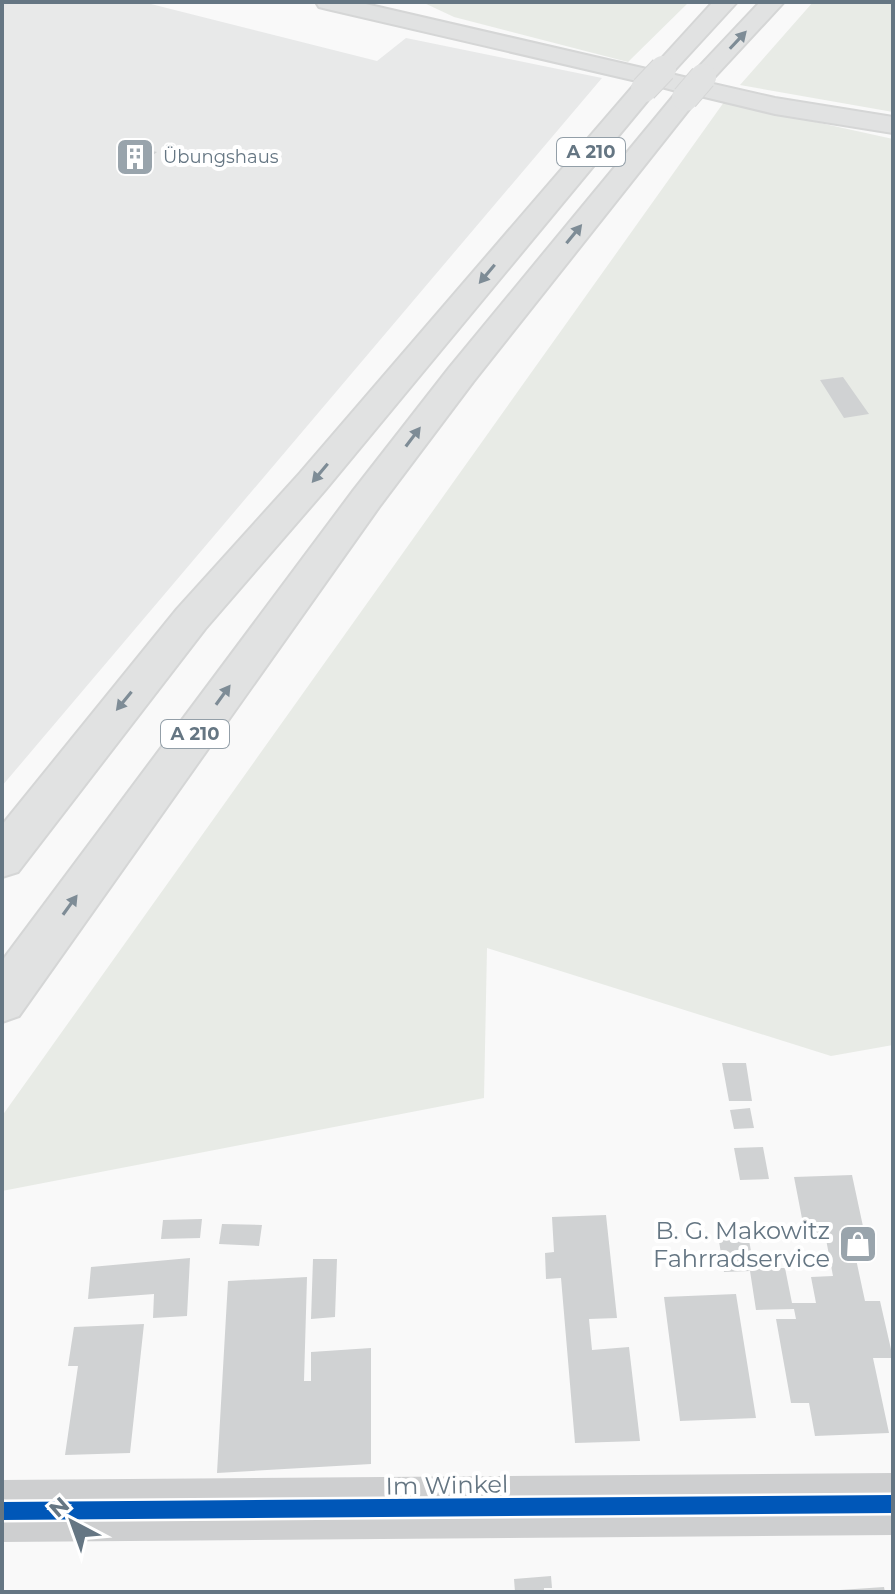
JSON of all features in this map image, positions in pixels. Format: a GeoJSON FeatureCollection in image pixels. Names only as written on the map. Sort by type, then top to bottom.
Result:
{"type":"FeatureCollection","features":[{"type":"Feature","properties":{"kind":"highway"},"geometry":{"type":"LineString","coordinates":[[327,2],[359,6],[507,45],[775,106],[893,125]]}},
{"type":"Feature","properties":{"kind":"highway"},"geometry":{"type":"LineString","coordinates":[[403,2],[424,16],[507,45]]}},
{"type":"Feature","properties":{"kind":"highway","name":"A 210"},"geometry":{"type":"LineString","coordinates":[[2,858],[40,805],[191,619],[313,481],[644,89],[726,2]]}},
{"type":"Feature","properties":{"kind":"highway","name":"A 210"},"geometry":{"type":"LineString","coordinates":[[2,1000],[375,487],[461,375],[694,88],[773,2]]}},
{"type":"Feature","properties":{"kind":"street","name":"Im Winkel"},"geometry":{"type":"LineString","coordinates":[[2,1511],[893,1504]]}},
{"type":"Feature","properties":{"kind":"shaded area"},"geometry":{"type":"Polygon","coordinates":[[[2,2],[143,2],[377,61],[406,38],[602,78],[2,786],[2,2]]]}},
{"type":"Feature","properties":{"kind":"shaded area"},"geometry":{"type":"Polygon","coordinates":[[[422,2],[689,2],[628,62],[454,17],[422,2]]]}},
{"type":"Feature","properties":{"kind":"shaded area"},"geometry":{"type":"Polygon","coordinates":[[[813,2],[893,2],[893,112],[740,85],[813,2]]]}},
{"type":"Feature","properties":{"kind":"shaded area"},"geometry":{"type":"Polygon","coordinates":[[[724,102],[893,139],[893,1045],[831,1056],[487,948],[484,1098],[2,1191],[2,1116],[724,102]]]}},
{"type":"Feature","properties":{"kind":"building","name":"Übungshaus"},"geometry":{"type":"Polygon","coordinates":[[[139,148],[157,152],[139,166],[116,159],[139,148]]]}},
{"type":"Feature","properties":{"kind":"building"},"geometry":{"type":"Polygon","coordinates":[[[843,377],[869,414],[844,418],[820,380],[843,377]]]}},
{"type":"Feature","properties":{"kind":"building"},"geometry":{"type":"Polygon","coordinates":[[[722,1063],[746,1063],[752,1101],[729,1101],[722,1063]]]}},
{"type":"Feature","properties":{"kind":"building"},"geometry":{"type":"Polygon","coordinates":[[[750,1108],[754,1128],[734,1129],[730,1110],[750,1108]]]}},
{"type":"Feature","properties":{"kind":"building"},"geometry":{"type":"Polygon","coordinates":[[[763,1147],[769,1179],[740,1180],[734,1148],[763,1147]]]}},
{"type":"Feature","properties":{"kind":"building"},"geometry":{"type":"Polygon","coordinates":[[[852,1175],[870,1259],[856,1259],[865,1301],[880,1301],[893,1358],[873,1358],[889,1433],[815,1436],[809,1403],[791,1403],[776,1319],[796,1319],[794,1309],[756,1310],[750,1271],[724,1272],[717,1229],[747,1229],[754,1268],[785,1268],[792,1303],[816,1303],[811,1277],[833,1276],[825,1234],[805,1234],[794,1177],[852,1175]]]}},
{"type":"Feature","properties":{"kind":"building"},"geometry":{"type":"Polygon","coordinates":[[[606,1215],[617,1318],[589,1319],[592,1350],[629,1347],[640,1441],[575,1443],[561,1278],[546,1279],[545,1253],[554,1252],[552,1217],[606,1215]]]}},
{"type":"Feature","properties":{"kind":"building"},"geometry":{"type":"Polygon","coordinates":[[[202,1219],[200,1238],[161,1239],[163,1220],[202,1219]]]}},
{"type":"Feature","properties":{"kind":"building"},"geometry":{"type":"Polygon","coordinates":[[[222,1224],[262,1225],[259,1246],[219,1244],[222,1224]]]}},
{"type":"Feature","properties":{"kind":"building"},"geometry":{"type":"Polygon","coordinates":[[[190,1258],[187,1316],[153,1318],[154,1294],[88,1299],[91,1267],[190,1258]]]}},
{"type":"Feature","properties":{"kind":"building"},"geometry":{"type":"Polygon","coordinates":[[[313,1259],[337,1259],[335,1317],[311,1319],[313,1259]]]}},
{"type":"Feature","properties":{"kind":"building"},"geometry":{"type":"Polygon","coordinates":[[[307,1277],[304,1381],[311,1381],[311,1352],[371,1348],[371,1464],[217,1473],[228,1281],[307,1277]]]}},
{"type":"Feature","properties":{"kind":"building"},"geometry":{"type":"Polygon","coordinates":[[[736,1294],[756,1418],[680,1421],[664,1297],[736,1294]]]}},
{"type":"Feature","properties":{"kind":"building"},"geometry":{"type":"Polygon","coordinates":[[[144,1324],[130,1453],[65,1455],[78,1366],[68,1366],[74,1327],[144,1324]]]}},
{"type":"Feature","properties":{"kind":"building"},"geometry":{"type":"Polygon","coordinates":[[[551,1576],[552,1588],[544,1588],[544,1592],[515,1592],[514,1579],[551,1576]]]}},
{"type":"Feature","properties":{"kind":"building"},"geometry":{"type":"Polygon","coordinates":[[[884,1587],[885,1592],[840,1592],[840,1590],[884,1587]]]}},
{"type":"Feature","properties":{"kind":"cycle path"},"geometry":{"type":"LineString","coordinates":[[2,1511],[893,1504]]}},
{"type":"Feature","properties":{"kind":"place","name":"Übungshaus"},"geometry":{"type":"Point","coordinates":[135,157]}},
{"type":"Feature","properties":{"kind":"place","name":"B. G. Makowitz Fahrradservice"},"geometry":{"type":"Point","coordinates":[858,1244]}}]}
